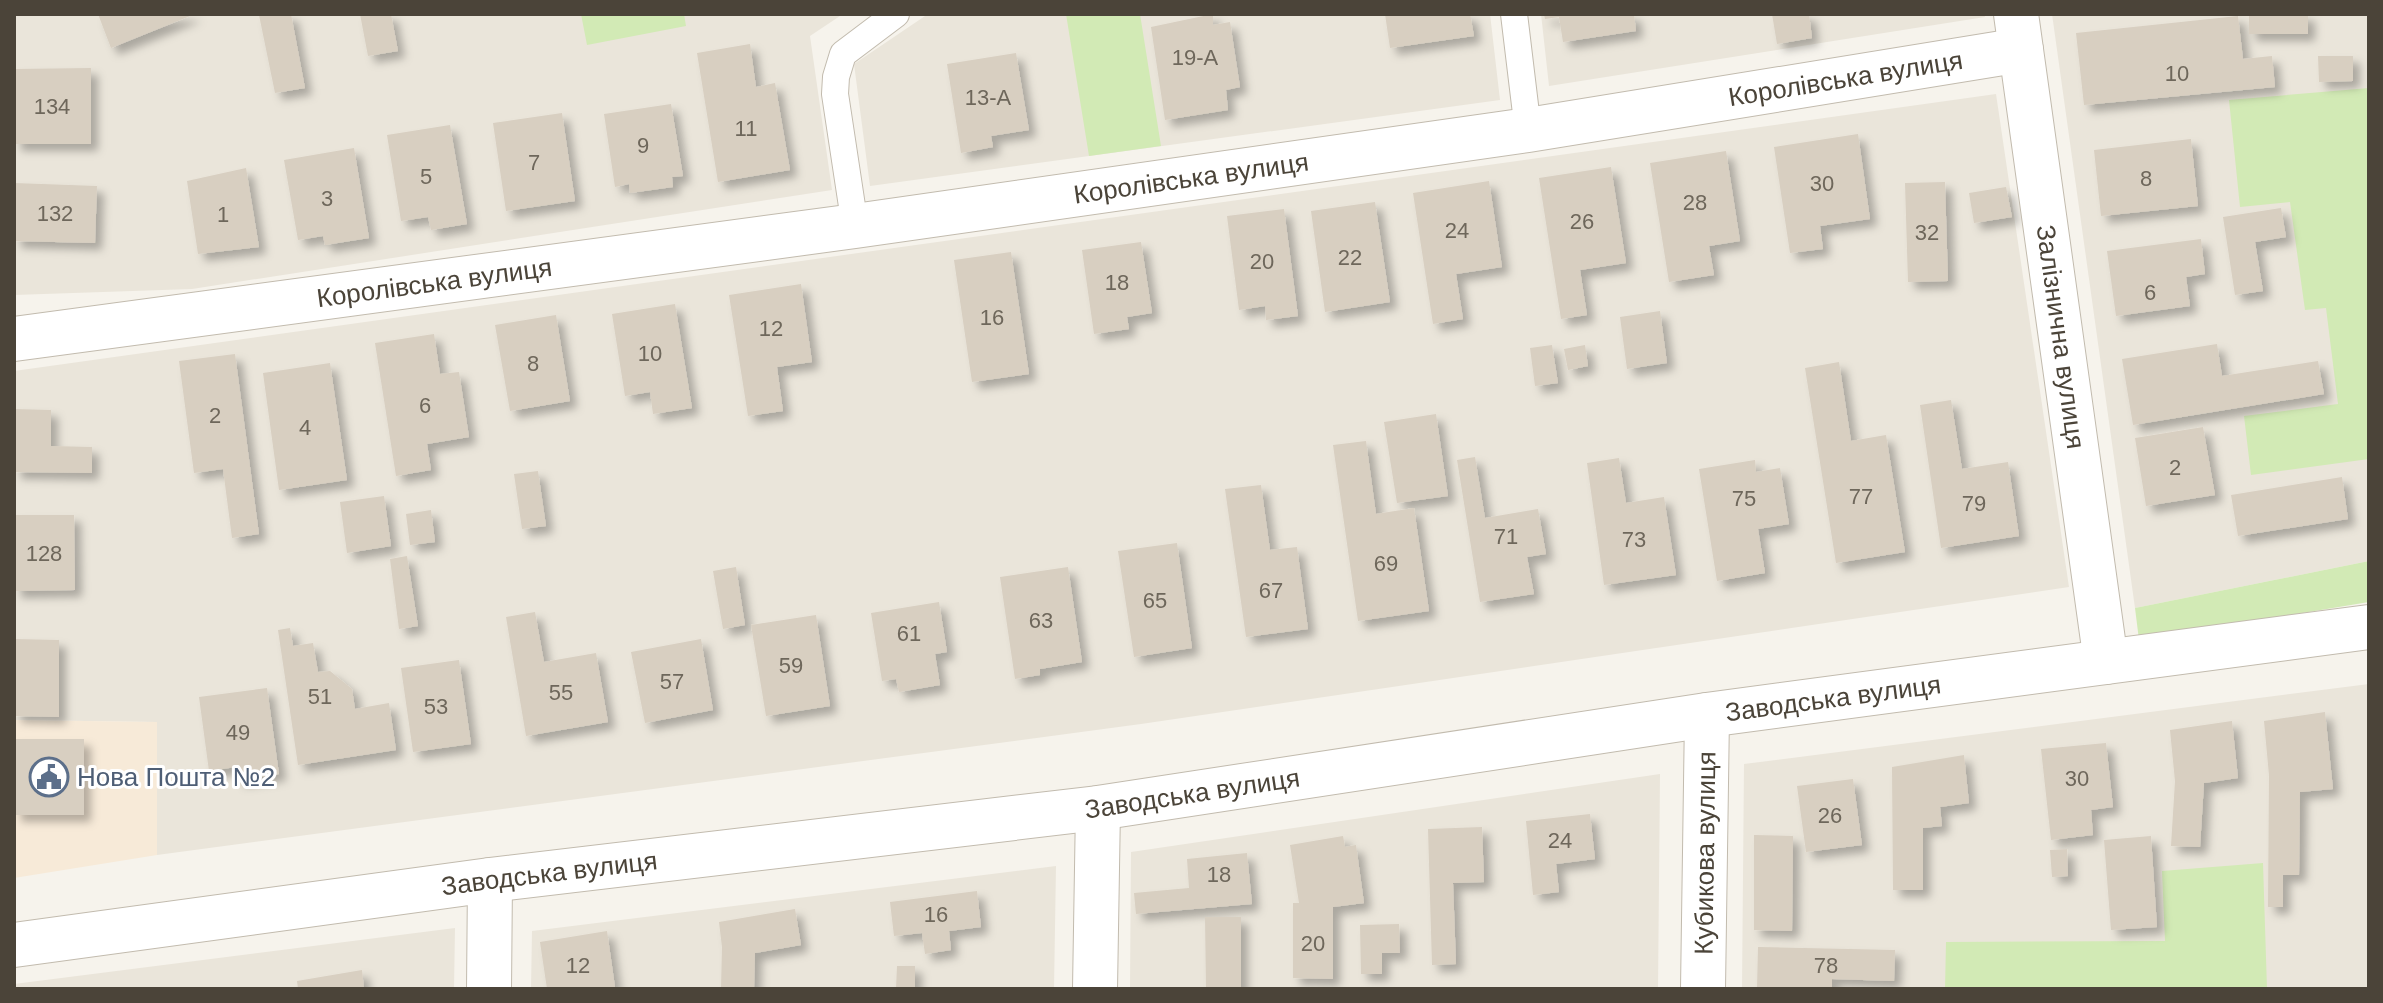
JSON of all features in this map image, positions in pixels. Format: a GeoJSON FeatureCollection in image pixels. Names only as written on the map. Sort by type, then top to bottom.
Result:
{"type":"FeatureCollection","features":[{"type":"Feature","properties":{"kind":"street","name":"Королівська вулиця"},"geometry":{"type":"LineString","coordinates":[[14,339],[855,226],[1528,130],[2019,32]]}},
{"type":"Feature","properties":{"kind":"street","name":"Залізнична вулиця"},"geometry":{"type":"LineString","coordinates":[[2019,32],[2106,662]]}},
{"type":"Feature","properties":{"kind":"street","name":"Заводська вулиця"},"geometry":{"type":"LineString","coordinates":[[14,945],[490,880],[1098,808],[1707,715],[2369,627]]}},
{"type":"Feature","properties":{"kind":"street","name":"Кубикова вулиця"},"geometry":{"type":"LineString","coordinates":[[1703,989],[1707,715]]}},
{"type":"Feature","properties":{"kind":"street"},"geometry":{"type":"LineString","coordinates":[[1095,989],[1098,808]]}},
{"type":"Feature","properties":{"kind":"street"},"geometry":{"type":"LineString","coordinates":[[489,989],[490,880]]}},
{"type":"Feature","properties":{"kind":"lane"},"geometry":{"type":"LineString","coordinates":[[855,226],[835,94],[836,77],[843,54],[896,14]]}},
{"type":"Feature","properties":{"kind":"lane"},"geometry":{"type":"LineString","coordinates":[[1514,14],[1528,130]]}},
{"type":"Feature","properties":{"kind":"shaded area"},"geometry":{"type":"Polygon","coordinates":[[[14,14],[843,14],[810,36],[832,190],[192,289],[14,295],[14,14]]]}},
{"type":"Feature","properties":{"kind":"shaded area"},"geometry":{"type":"Polygon","coordinates":[[[928,14],[1490,14],[1500,100],[870,186],[854,64],[928,14]]]}},
{"type":"Feature","properties":{"kind":"shaded area"},"geometry":{"type":"Polygon","coordinates":[[[1541,14],[1984,14],[1985,17],[1549,86],[1541,14]]]}},
{"type":"Feature","properties":{"kind":"shaded area"},"geometry":{"type":"Polygon","coordinates":[[[2052,14],[2369,14],[2369,561],[2135,608],[2052,14]]]}},
{"type":"Feature","properties":{"kind":"shaded area"},"geometry":{"type":"Polygon","coordinates":[[[1996,94],[2069,587],[1141,724],[157,855],[157,722],[14,720],[14,371],[1996,94]]]}},
{"type":"Feature","properties":{"kind":"shaded area"},"geometry":{"type":"Polygon","coordinates":[[[2369,684],[2369,989],[1742,989],[1744,764],[2369,684]]]}},
{"type":"Feature","properties":{"kind":"shaded area"},"geometry":{"type":"Polygon","coordinates":[[[14,720],[157,722],[157,855],[14,878],[14,720]]]}},
{"type":"Feature","properties":{"kind":"shaded area"},"geometry":{"type":"Polygon","coordinates":[[[1660,774],[1658,989],[1130,989],[1131,852],[1660,774]]]}},
{"type":"Feature","properties":{"kind":"shaded area"},"geometry":{"type":"Polygon","coordinates":[[[1056,866],[1054,989],[531,989],[532,931],[1056,866]]]}},
{"type":"Feature","properties":{"kind":"shaded area"},"geometry":{"type":"Polygon","coordinates":[[[455,928],[454,989],[14,989],[14,984],[455,928]]]}},
{"type":"Feature","properties":{"kind":"green space"},"geometry":{"type":"Polygon","coordinates":[[[581,14],[684,14],[686,26],[587,45],[581,14]]]}},
{"type":"Feature","properties":{"kind":"green space"},"geometry":{"type":"Polygon","coordinates":[[[1066,14],[1140,14],[1161,146],[1089,156],[1066,14]]]}},
{"type":"Feature","properties":{"kind":"green space"},"geometry":{"type":"Polygon","coordinates":[[[2369,88],[2369,459],[2251,475],[2244,416],[2338,404],[2326,308],[2305,310],[2290,202],[2240,207],[2229,100],[2369,88]]]}},
{"type":"Feature","properties":{"kind":"green space"},"geometry":{"type":"Polygon","coordinates":[[[2369,561],[2369,602],[2139,640],[2135,608],[2369,561]]]}},
{"type":"Feature","properties":{"kind":"green space"},"geometry":{"type":"Polygon","coordinates":[[[2263,863],[2267,989],[1945,989],[1946,942],[2165,941],[2162,871],[2263,863]]]}},
{"type":"Feature","properties":{"kind":"building"},"geometry":{"type":"Polygon","coordinates":[[[98,14],[195,14],[111,48],[98,14]]]}},
{"type":"Feature","properties":{"kind":"building"},"geometry":{"type":"Polygon","coordinates":[[[291,14],[305,88],[275,93],[259,15],[291,14]]]}},
{"type":"Feature","properties":{"kind":"building"},"geometry":{"type":"Polygon","coordinates":[[[360,14],[391,14],[398,51],[368,56],[360,14]]]}},
{"type":"Feature","properties":{"kind":"building"},"geometry":{"type":"Polygon","coordinates":[[[1213,14],[1213,25],[1230,22],[1240,87],[1226,90],[1228,110],[1165,120],[1151,27],[1213,14]]]}},
{"type":"Feature","properties":{"kind":"building"},"geometry":{"type":"Polygon","coordinates":[[[1385,14],[1470,14],[1474,36],[1390,48],[1385,14]]]}},
{"type":"Feature","properties":{"kind":"building"},"geometry":{"type":"Polygon","coordinates":[[[1544,14],[1634,14],[1636,31],[1563,42],[1559,17],[1545,19],[1544,14]]]}},
{"type":"Feature","properties":{"kind":"building"},"geometry":{"type":"Polygon","coordinates":[[[1772,14],[1809,14],[1812,38],[1777,44],[1772,14]]]}},
{"type":"Feature","properties":{"kind":"building"},"geometry":{"type":"Polygon","coordinates":[[[2249,14],[2308,14],[2308,34],[2249,34],[2249,14]]]}},
{"type":"Feature","properties":{"kind":"building"},"geometry":{"type":"Polygon","coordinates":[[[2238,16],[2243,59],[2272,56],[2275,87],[2084,105],[2076,33],[2238,16]]]}},
{"type":"Feature","properties":{"kind":"building"},"geometry":{"type":"Polygon","coordinates":[[[750,44],[756,87],[775,83],[790,170],[718,182],[697,53],[750,44]]]}},
{"type":"Feature","properties":{"kind":"building"},"geometry":{"type":"Polygon","coordinates":[[[1016,53],[1029,130],[991,136],[993,147],[961,153],[947,64],[1016,53]]]}},
{"type":"Feature","properties":{"kind":"building"},"geometry":{"type":"Polygon","coordinates":[[[2318,56],[2353,56],[2353,81],[2319,82],[2318,56]]]}},
{"type":"Feature","properties":{"kind":"building"},"geometry":{"type":"Polygon","coordinates":[[[91,68],[91,144],[14,144],[14,69],[91,68]]]}},
{"type":"Feature","properties":{"kind":"building"},"geometry":{"type":"Polygon","coordinates":[[[671,104],[683,176],[672,177],[673,187],[630,193],[629,184],[615,187],[604,114],[671,104]]]}},
{"type":"Feature","properties":{"kind":"building"},"geometry":{"type":"Polygon","coordinates":[[[562,113],[575,201],[506,211],[493,123],[562,113]]]}},
{"type":"Feature","properties":{"kind":"building"},"geometry":{"type":"Polygon","coordinates":[[[450,125],[467,224],[431,230],[428,217],[401,221],[387,135],[450,125]]]}},
{"type":"Feature","properties":{"kind":"building"},"geometry":{"type":"Polygon","coordinates":[[[1858,134],[1870,219],[1820,226],[1823,249],[1790,253],[1774,147],[1858,134]]]}},
{"type":"Feature","properties":{"kind":"building"},"geometry":{"type":"Polygon","coordinates":[[[2191,139],[2198,206],[2101,216],[2094,150],[2191,139]]]}},
{"type":"Feature","properties":{"kind":"building"},"geometry":{"type":"Polygon","coordinates":[[[354,148],[369,238],[325,245],[323,236],[298,240],[284,160],[354,148]]]}},
{"type":"Feature","properties":{"kind":"building"},"geometry":{"type":"Polygon","coordinates":[[[1726,151],[1740,241],[1709,246],[1714,275],[1669,282],[1650,163],[1726,151]]]}},
{"type":"Feature","properties":{"kind":"building"},"geometry":{"type":"Polygon","coordinates":[[[1611,167],[1626,263],[1580,270],[1587,315],[1561,319],[1539,178],[1611,167]]]}},
{"type":"Feature","properties":{"kind":"building"},"geometry":{"type":"Polygon","coordinates":[[[246,168],[259,247],[198,254],[187,181],[246,168]]]}},
{"type":"Feature","properties":{"kind":"building"},"geometry":{"type":"Polygon","coordinates":[[[1489,181],[1502,267],[1456,274],[1463,319],[1433,324],[1413,193],[1489,181]]]}},
{"type":"Feature","properties":{"kind":"building"},"geometry":{"type":"Polygon","coordinates":[[[1945,182],[1948,281],[1908,282],[1905,183],[1945,182]]]}},
{"type":"Feature","properties":{"kind":"building"},"geometry":{"type":"Polygon","coordinates":[[[14,183],[97,186],[95,243],[14,241],[14,183]]]}},
{"type":"Feature","properties":{"kind":"building"},"geometry":{"type":"Polygon","coordinates":[[[2006,187],[2012,217],[1974,223],[1969,193],[2006,187]]]}},
{"type":"Feature","properties":{"kind":"building"},"geometry":{"type":"Polygon","coordinates":[[[1375,202],[1390,302],[1325,312],[1311,211],[1375,202]]]}},
{"type":"Feature","properties":{"kind":"building"},"geometry":{"type":"Polygon","coordinates":[[[2281,208],[2286,237],[2255,242],[2263,291],[2235,295],[2223,217],[2281,208]]]}},
{"type":"Feature","properties":{"kind":"building"},"geometry":{"type":"Polygon","coordinates":[[[1284,209],[1298,316],[1266,320],[1265,306],[1239,310],[1227,216],[1284,209]]]}},
{"type":"Feature","properties":{"kind":"building"},"geometry":{"type":"Polygon","coordinates":[[[2201,239],[2205,274],[2186,277],[2190,306],[2116,316],[2107,251],[2201,239]]]}},
{"type":"Feature","properties":{"kind":"building"},"geometry":{"type":"Polygon","coordinates":[[[1141,242],[1152,313],[1127,317],[1129,329],[1094,334],[1082,250],[1141,242]]]}},
{"type":"Feature","properties":{"kind":"building"},"geometry":{"type":"Polygon","coordinates":[[[1011,252],[1029,374],[972,382],[954,260],[1011,252]]]}},
{"type":"Feature","properties":{"kind":"building"},"geometry":{"type":"Polygon","coordinates":[[[801,284],[812,362],[777,367],[783,411],[748,416],[729,295],[801,284]]]}},
{"type":"Feature","properties":{"kind":"building"},"geometry":{"type":"Polygon","coordinates":[[[675,304],[692,408],[653,414],[650,392],[625,396],[612,314],[675,304]]]}},
{"type":"Feature","properties":{"kind":"building"},"geometry":{"type":"Polygon","coordinates":[[[1660,311],[1667,363],[1627,369],[1620,317],[1660,311]]]}},
{"type":"Feature","properties":{"kind":"building"},"geometry":{"type":"Polygon","coordinates":[[[556,315],[570,401],[510,411],[495,325],[556,315]]]}},
{"type":"Feature","properties":{"kind":"building"},"geometry":{"type":"Polygon","coordinates":[[[434,334],[440,374],[459,372],[469,437],[427,444],[431,470],[396,476],[375,343],[434,334]]]}},
{"type":"Feature","properties":{"kind":"building"},"geometry":{"type":"Polygon","coordinates":[[[2217,344],[2222,376],[2318,361],[2324,394],[2133,425],[2122,359],[2217,344]]]}},
{"type":"Feature","properties":{"kind":"building"},"geometry":{"type":"Polygon","coordinates":[[[1552,345],[1558,383],[1535,386],[1530,348],[1552,345]]]}},
{"type":"Feature","properties":{"kind":"building"},"geometry":{"type":"Polygon","coordinates":[[[1585,345],[1588,366],[1568,370],[1564,349],[1585,345]]]}},
{"type":"Feature","properties":{"kind":"building"},"geometry":{"type":"Polygon","coordinates":[[[235,354],[259,534],[232,538],[223,469],[194,473],[179,361],[235,354]]]}},
{"type":"Feature","properties":{"kind":"building"},"geometry":{"type":"Polygon","coordinates":[[[1839,362],[1851,441],[1886,435],[1905,552],[1836,563],[1805,368],[1839,362]]]}},
{"type":"Feature","properties":{"kind":"building"},"geometry":{"type":"Polygon","coordinates":[[[330,363],[347,480],[279,490],[263,373],[330,363]]]}},
{"type":"Feature","properties":{"kind":"building"},"geometry":{"type":"Polygon","coordinates":[[[1951,400],[1962,469],[2008,462],[2019,536],[1941,548],[1920,405],[1951,400]]]}},
{"type":"Feature","properties":{"kind":"building"},"geometry":{"type":"Polygon","coordinates":[[[14,409],[51,410],[51,446],[92,447],[92,473],[14,472],[14,409]]]}},
{"type":"Feature","properties":{"kind":"building"},"geometry":{"type":"Polygon","coordinates":[[[1436,414],[1448,496],[1397,503],[1384,422],[1436,414]]]}},
{"type":"Feature","properties":{"kind":"building"},"geometry":{"type":"Polygon","coordinates":[[[2203,427],[2215,495],[2146,506],[2135,438],[2203,427]]]}},
{"type":"Feature","properties":{"kind":"building"},"geometry":{"type":"Polygon","coordinates":[[[1366,441],[1376,514],[1414,508],[1429,611],[1358,621],[1333,445],[1366,441]]]}},
{"type":"Feature","properties":{"kind":"building"},"geometry":{"type":"Polygon","coordinates":[[[1475,457],[1485,518],[1538,509],[1546,554],[1527,557],[1534,594],[1480,602],[1457,460],[1475,457]]]}},
{"type":"Feature","properties":{"kind":"building"},"geometry":{"type":"Polygon","coordinates":[[[1619,458],[1626,503],[1664,497],[1676,575],[1604,585],[1587,463],[1619,458]]]}},
{"type":"Feature","properties":{"kind":"building"},"geometry":{"type":"Polygon","coordinates":[[[1755,460],[1756,472],[1780,468],[1789,524],[1758,529],[1765,573],[1717,581],[1699,469],[1755,460]]]}},
{"type":"Feature","properties":{"kind":"building"},"geometry":{"type":"Polygon","coordinates":[[[538,471],[546,526],[522,529],[514,474],[538,471]]]}},
{"type":"Feature","properties":{"kind":"building"},"geometry":{"type":"Polygon","coordinates":[[[2342,477],[2348,519],[2238,536],[2231,495],[2342,477]]]}},
{"type":"Feature","properties":{"kind":"building"},"geometry":{"type":"Polygon","coordinates":[[[1261,485],[1270,550],[1297,547],[1308,629],[1246,637],[1225,489],[1261,485]]]}},
{"type":"Feature","properties":{"kind":"building"},"geometry":{"type":"Polygon","coordinates":[[[384,496],[391,546],[347,553],[340,502],[384,496]]]}},
{"type":"Feature","properties":{"kind":"building"},"geometry":{"type":"Polygon","coordinates":[[[431,510],[435,542],[410,545],[406,514],[431,510]]]}},
{"type":"Feature","properties":{"kind":"building"},"geometry":{"type":"Polygon","coordinates":[[[14,515],[74,515],[75,590],[14,591],[14,515]]]}},
{"type":"Feature","properties":{"kind":"building"},"geometry":{"type":"Polygon","coordinates":[[[1177,543],[1192,648],[1134,657],[1118,551],[1177,543]]]}},
{"type":"Feature","properties":{"kind":"building"},"geometry":{"type":"Polygon","coordinates":[[[407,556],[418,626],[399,629],[390,559],[407,556]]]}},
{"type":"Feature","properties":{"kind":"building"},"geometry":{"type":"Polygon","coordinates":[[[736,567],[745,625],[723,629],[713,571],[736,567]]]}},
{"type":"Feature","properties":{"kind":"building"},"geometry":{"type":"Polygon","coordinates":[[[1068,567],[1082,662],[1040,669],[1040,675],[1015,679],[1000,577],[1068,567]]]}},
{"type":"Feature","properties":{"kind":"building"},"geometry":{"type":"Polygon","coordinates":[[[939,602],[947,652],[935,654],[940,685],[899,692],[896,679],[882,681],[871,613],[939,602]]]}},
{"type":"Feature","properties":{"kind":"building"},"geometry":{"type":"Polygon","coordinates":[[[535,612],[544,662],[596,653],[608,722],[526,736],[506,617],[535,612]]]}},
{"type":"Feature","properties":{"kind":"building"},"geometry":{"type":"Polygon","coordinates":[[[816,615],[830,706],[766,716],[751,625],[816,615]]]}},
{"type":"Feature","properties":{"kind":"building"},"geometry":{"type":"Polygon","coordinates":[[[290,628],[293,646],[313,643],[318,672],[330,671],[352,689],[355,709],[389,703],[396,750],[298,765],[278,630],[290,628]]]}},
{"type":"Feature","properties":{"kind":"building"},"geometry":{"type":"Polygon","coordinates":[[[14,639],[59,640],[59,717],[14,716],[14,639]]]}},
{"type":"Feature","properties":{"kind":"building"},"geometry":{"type":"Polygon","coordinates":[[[701,639],[713,710],[645,723],[631,652],[701,639]]]}},
{"type":"Feature","properties":{"kind":"building"},"geometry":{"type":"Polygon","coordinates":[[[459,660],[471,744],[413,752],[401,668],[459,660]]]}},
{"type":"Feature","properties":{"kind":"building"},"geometry":{"type":"Polygon","coordinates":[[[267,688],[279,774],[238,780],[236,767],[209,771],[199,697],[267,688]]]}},
{"type":"Feature","properties":{"kind":"building"},"geometry":{"type":"Polygon","coordinates":[[[2325,712],[2333,789],[2300,792],[2299,875],[2283,875],[2283,907],[2268,907],[2269,775],[2264,721],[2325,712]]]}},
{"type":"Feature","properties":{"kind":"building"},"geometry":{"type":"Polygon","coordinates":[[[2232,721],[2238,778],[2204,783],[2200,847],[2171,846],[2175,781],[2170,730],[2232,721]]]}},
{"type":"Feature","properties":{"kind":"building","name":"Нова Пошта №2"},"geometry":{"type":"Polygon","coordinates":[[[14,739],[84,739],[84,815],[14,815],[14,739]]]}},
{"type":"Feature","properties":{"kind":"building"},"geometry":{"type":"Polygon","coordinates":[[[2106,743],[2113,807],[2091,810],[2093,835],[2051,840],[2041,749],[2106,743]]]}},
{"type":"Feature","properties":{"kind":"building"},"geometry":{"type":"Polygon","coordinates":[[[1964,755],[1969,803],[1940,807],[1942,826],[1923,828],[1923,890],[1893,890],[1892,767],[1964,755]]]}},
{"type":"Feature","properties":{"kind":"building"},"geometry":{"type":"Polygon","coordinates":[[[1853,779],[1862,845],[1806,852],[1797,786],[1853,779]]]}},
{"type":"Feature","properties":{"kind":"building"},"geometry":{"type":"Polygon","coordinates":[[[1590,814],[1595,859],[1556,864],[1559,892],[1533,895],[1526,821],[1590,814]]]}},
{"type":"Feature","properties":{"kind":"building"},"geometry":{"type":"Polygon","coordinates":[[[1482,827],[1484,882],[1453,883],[1456,964],[1432,965],[1428,829],[1482,827]]]}},
{"type":"Feature","properties":{"kind":"building"},"geometry":{"type":"Polygon","coordinates":[[[1754,835],[1793,836],[1792,931],[1754,930],[1754,835]]]}},
{"type":"Feature","properties":{"kind":"building"},"geometry":{"type":"Polygon","coordinates":[[[1343,836],[1345,847],[1356,845],[1364,903],[1333,907],[1333,979],[1293,978],[1293,903],[1299,903],[1290,845],[1343,836]]]}},
{"type":"Feature","properties":{"kind":"building"},"geometry":{"type":"Polygon","coordinates":[[[2151,836],[2157,927],[2111,930],[2104,840],[2151,836]]]}},
{"type":"Feature","properties":{"kind":"building"},"geometry":{"type":"Polygon","coordinates":[[[2067,849],[2068,876],[2052,877],[2050,850],[2067,849]]]}},
{"type":"Feature","properties":{"kind":"building"},"geometry":{"type":"Polygon","coordinates":[[[1247,853],[1252,904],[1136,914],[1134,893],[1189,888],[1187,859],[1247,853]]]}},
{"type":"Feature","properties":{"kind":"building"},"geometry":{"type":"Polygon","coordinates":[[[977,891],[981,927],[949,931],[951,950],[925,954],[922,933],[894,936],[890,902],[977,891]]]}},
{"type":"Feature","properties":{"kind":"building"},"geometry":{"type":"Polygon","coordinates":[[[795,909],[801,945],[755,953],[754,989],[721,989],[719,922],[795,909]]]}},
{"type":"Feature","properties":{"kind":"building"},"geometry":{"type":"Polygon","coordinates":[[[1205,917],[1241,917],[1241,989],[1206,989],[1205,917]]]}},
{"type":"Feature","properties":{"kind":"building"},"geometry":{"type":"Polygon","coordinates":[[[1399,924],[1400,953],[1382,953],[1382,974],[1361,974],[1360,925],[1399,924]]]}},
{"type":"Feature","properties":{"kind":"building"},"geometry":{"type":"Polygon","coordinates":[[[607,931],[615,987],[547,989],[540,942],[607,931]]]}},
{"type":"Feature","properties":{"kind":"building"},"geometry":{"type":"Polygon","coordinates":[[[1758,947],[1895,950],[1894,981],[1832,979],[1832,989],[1757,989],[1758,947]]]}},
{"type":"Feature","properties":{"kind":"building"},"geometry":{"type":"Polygon","coordinates":[[[897,966],[915,966],[915,989],[896,989],[897,966]]]}},
{"type":"Feature","properties":{"kind":"building"},"geometry":{"type":"Polygon","coordinates":[[[362,970],[364,989],[298,989],[297,981],[362,970]]]}},
{"type":"Feature","properties":{"kind":"place","name":"Нова Пошта №2"},"geometry":{"type":"Point","coordinates":[49,777]}}]}
